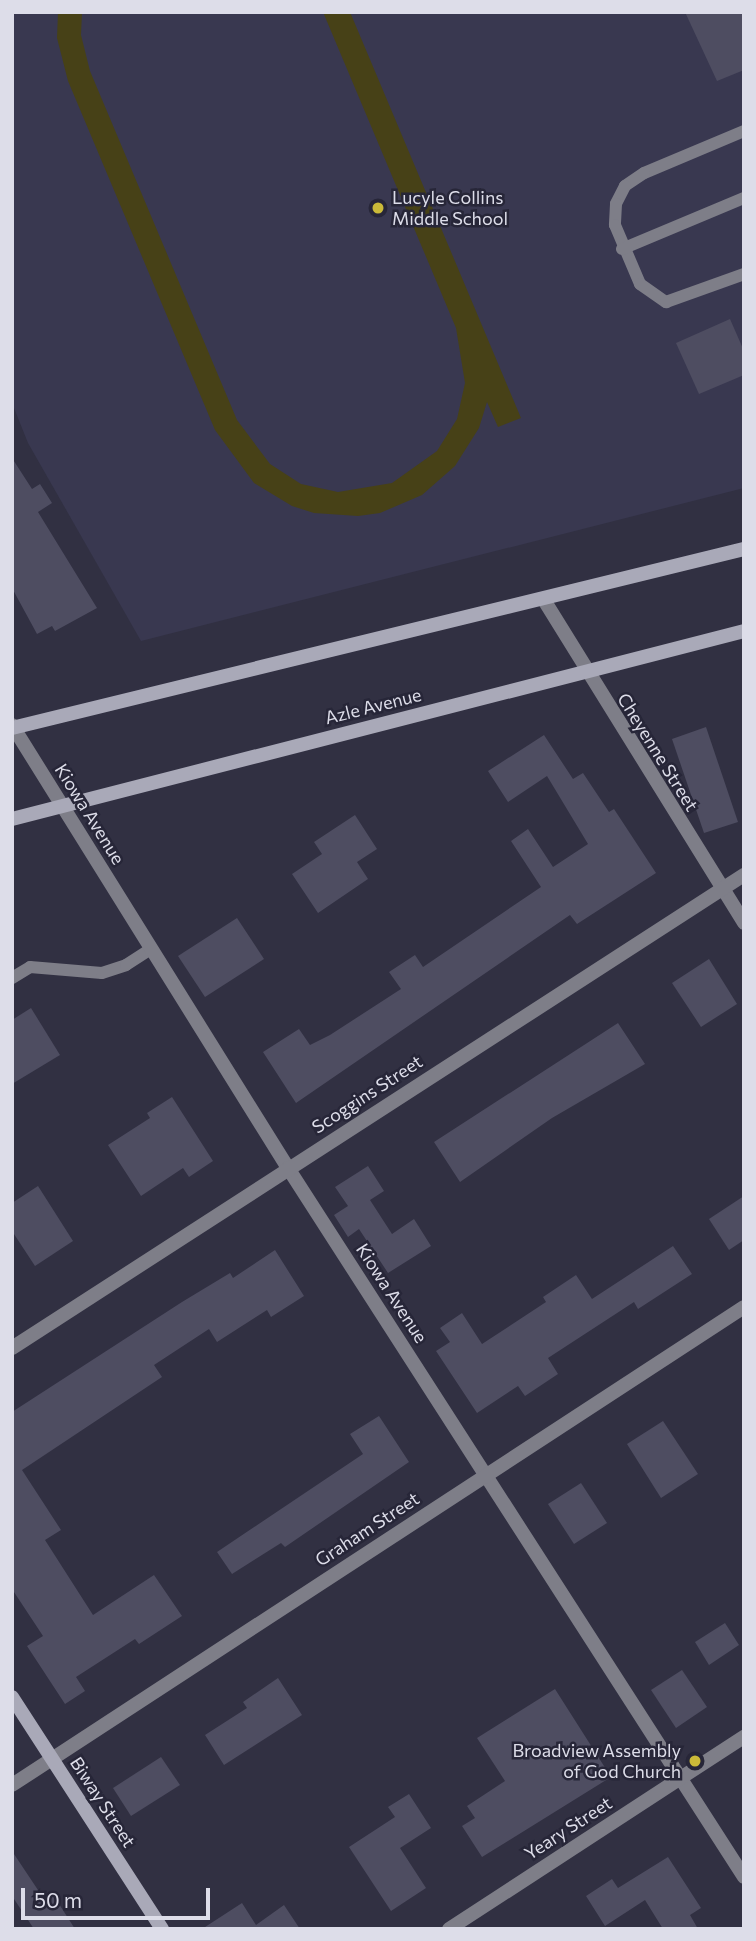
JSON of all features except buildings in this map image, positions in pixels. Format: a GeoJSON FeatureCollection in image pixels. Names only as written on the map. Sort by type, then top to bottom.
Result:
{"type":"FeatureCollection","features":[{"type":"Feature","properties":{"kind":"main road"},"geometry":{"type":"LineString","coordinates":[[13,727],[544,600],[744,549]]}},
{"type":"Feature","properties":{"kind":"main road","name":"Azle Avenue"},"geometry":{"type":"LineString","coordinates":[[12,819],[744,631]]}},
{"type":"Feature","properties":{"kind":"main road","name":"Biway Street"},"geometry":{"type":"LineString","coordinates":[[12,1697],[162,1929]]}},
{"type":"Feature","properties":{"kind":"street","name":"Cheyenne Street"},"geometry":{"type":"LineString","coordinates":[[544,600],[585,672],[744,923]]}},
{"type":"Feature","properties":{"kind":"street","name":"Kiowa Avenue"},"geometry":{"type":"LineString","coordinates":[[13,727],[288,1168],[488,1474],[744,1877]]}},
{"type":"Feature","properties":{"kind":"street","name":"Scoggins Street"},"geometry":{"type":"LineString","coordinates":[[12,1348],[744,874]]}},
{"type":"Feature","properties":{"kind":"street","name":"Graham Street"},"geometry":{"type":"LineString","coordinates":[[12,1785],[744,1307]]}},
{"type":"Feature","properties":{"kind":"street","name":"Yeary Street"},"geometry":{"type":"LineString","coordinates":[[449,1929],[744,1737]]}},
{"type":"Feature","properties":{"kind":"lane"},"geometry":{"type":"LineString","coordinates":[[744,131],[644,173],[625,186],[616,204],[615,225],[622,249],[640,284],[666,302],[744,274]]}},
{"type":"Feature","properties":{"kind":"lane"},"geometry":{"type":"LineString","coordinates":[[622,249],[744,198]]}},
{"type":"Feature","properties":{"kind":"lane"},"geometry":{"type":"LineString","coordinates":[[12,978],[30,967],[102,973],[126,965],[151,949]]}},
{"type":"Feature","properties":{"kind":"shaded area","name":"Lucyle Collins Middle School"},"geometry":{"type":"Polygon","coordinates":[[[12,12],[744,12],[744,488],[141,641],[28,443],[12,403],[12,12]]]}},
{"type":"Feature","properties":{"kind":"shaded area"},"geometry":{"type":"Polygon","coordinates":[[[58,12],[82,12],[81,35],[90,71],[237,420],[270,464],[301,484],[338,492],[392,483],[437,451],[457,419],[465,383],[456,328],[323,12],[350,12],[521,418],[498,427],[487,402],[479,428],[455,466],[422,495],[380,513],[358,516],[314,513],[292,506],[254,483],[215,430],[68,81],[57,38],[58,12]]]}},
{"type":"Feature","properties":{"kind":"place","name":"Lucyle Collins Middle School"},"geometry":{"type":"Point","coordinates":[378,208]}},
{"type":"Feature","properties":{"kind":"place","name":"Broadview Assembly of God Church"},"geometry":{"type":"Point","coordinates":[695,1761]}}]}
